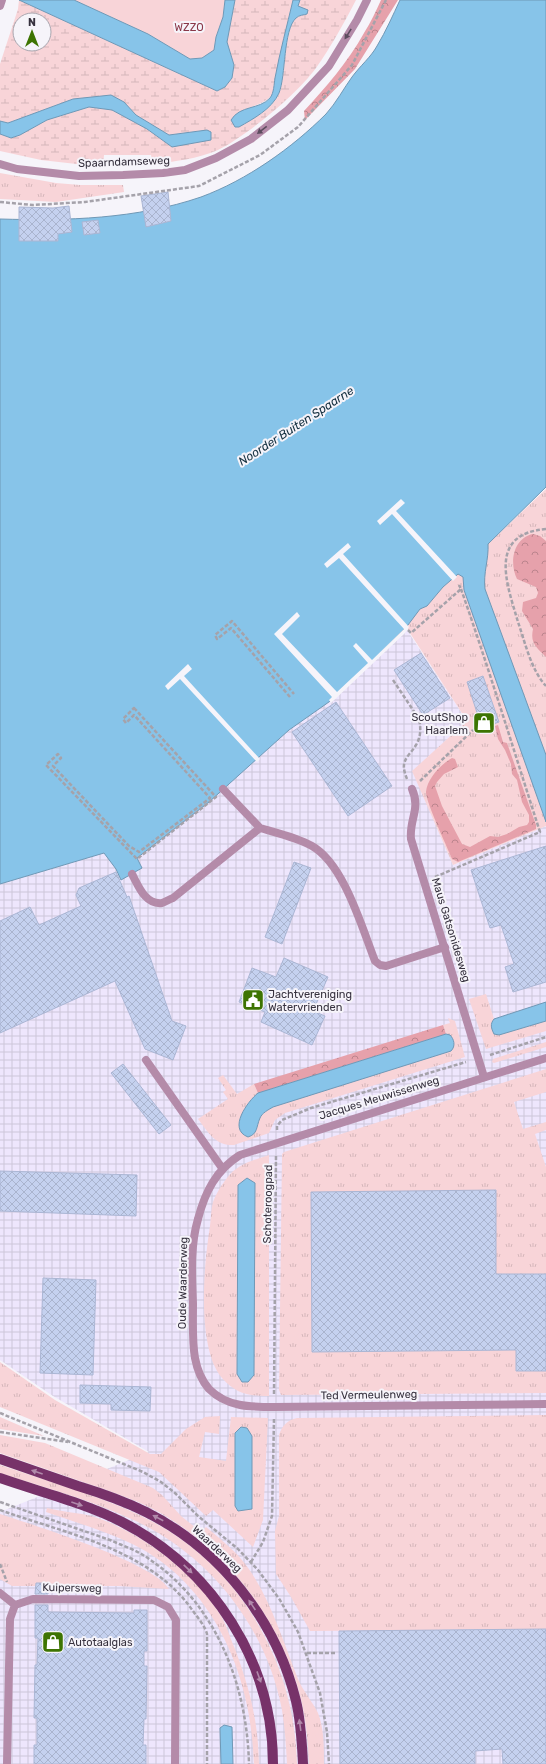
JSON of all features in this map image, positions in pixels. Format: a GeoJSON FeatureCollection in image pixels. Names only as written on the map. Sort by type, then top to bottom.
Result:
{"type":"FeatureCollection","features":[{"type":"Feature","properties":{"kind":"main road","name":"Waarderweg"},"geometry":{"type":"LineString","coordinates":[[0,1459],[110,1496],[145,1511],[179,1531],[216,1562],[247,1598],[276,1646],[296,1701],[303,1764]]}},
{"type":"Feature","properties":{"kind":"main road"},"geometry":{"type":"LineString","coordinates":[[0,1478],[88,1508],[122,1522],[169,1552],[197,1577],[229,1617],[256,1670],[270,1717],[273,1764]]}},
{"type":"Feature","properties":{"kind":"street"},"geometry":{"type":"LineString","coordinates":[[0,6],[2,0]]}},
{"type":"Feature","properties":{"kind":"street","name":"Spaarndamseweg"},"geometry":{"type":"LineString","coordinates":[[0,164],[17,169],[79,176],[163,173],[185,170],[216,158],[251,139],[288,110],[329,66],[357,20],[367,0]]}},
{"type":"Feature","properties":{"kind":"street","name":"Maus Gatsonidesweg"},"geometry":{"type":"LineString","coordinates":[[412,789],[416,804],[410,828],[411,839],[484,1077]]}},
{"type":"Feature","properties":{"kind":"street"},"geometry":{"type":"LineString","coordinates":[[223,790],[260,828],[291,837],[313,847],[329,860],[340,876],[375,961],[380,965],[386,966],[445,947]]}},
{"type":"Feature","properties":{"kind":"street"},"geometry":{"type":"LineString","coordinates":[[132,874],[142,892],[150,900],[161,903],[173,898],[260,828]]}},
{"type":"Feature","properties":{"kind":"street","name":"Jacques Meuwissenweg"},"geometry":{"type":"LineString","coordinates":[[222,1168],[240,1155],[277,1142],[546,1058]]}},
{"type":"Feature","properties":{"kind":"street"},"geometry":{"type":"LineString","coordinates":[[146,1060],[222,1168]]}},
{"type":"Feature","properties":{"kind":"street","name":"Oude Waarderweg"},"geometry":{"type":"LineString","coordinates":[[203,1380],[196,1360],[194,1343],[193,1241],[198,1218],[205,1199],[211,1185],[222,1168]]}},
{"type":"Feature","properties":{"kind":"street","name":"Ted Vermeulenweg"},"geometry":{"type":"LineString","coordinates":[[203,1380],[209,1388],[226,1401],[243,1406],[274,1407],[546,1404]]}},
{"type":"Feature","properties":{"kind":"street"},"geometry":{"type":"LineString","coordinates":[[0,1593],[15,1605],[10,1619],[7,1764]]}},
{"type":"Feature","properties":{"kind":"street","name":"Kuipersweg"},"geometry":{"type":"LineString","coordinates":[[15,1605],[33,1599],[154,1600],[168,1607],[176,1620],[175,1764]]}},
{"type":"Feature","properties":{"kind":"path"},"geometry":{"type":"LineString","coordinates":[[0,202],[33,205],[85,202],[127,195]]}},
{"type":"Feature","properties":{"kind":"path"},"geometry":{"type":"LineString","coordinates":[[546,529],[532,530],[520,536],[509,549],[504,569],[507,586],[522,633],[537,674],[546,686]]}},
{"type":"Feature","properties":{"kind":"path"},"geometry":{"type":"LineString","coordinates":[[425,882],[540,832],[484,655],[459,585]]}},
{"type":"Feature","properties":{"kind":"path"},"geometry":{"type":"LineString","coordinates":[[408,630],[411,633],[461,589]]}},
{"type":"Feature","properties":{"kind":"path"},"geometry":{"type":"LineString","coordinates":[[290,697],[231,628],[217,638],[214,635],[232,621],[294,694]]}},
{"type":"Feature","properties":{"kind":"path"},"geometry":{"type":"LineString","coordinates":[[393,680],[419,719],[420,727],[418,741],[408,753],[403,765],[404,773],[412,789],[473,730]]}},
{"type":"Feature","properties":{"kind":"path"},"geometry":{"type":"LineString","coordinates":[[134,708],[216,797],[138,859],[46,765],[58,754],[61,758],[53,766],[129,846],[139,852],[210,798],[134,715],[126,723],[123,719],[134,708]]}},
{"type":"Feature","properties":{"kind":"path","name":"Schoteroogpad"},"geometry":{"type":"LineString","coordinates":[[251,1562],[263,1542],[272,1516],[278,1126],[282,1120],[311,1108],[546,1037]]}},
{"type":"Feature","properties":{"kind":"path"},"geometry":{"type":"LineString","coordinates":[[0,1413],[143,1472],[161,1482],[251,1562],[287,1610],[307,1653],[323,1705],[327,1732],[329,1764]]}},
{"type":"Feature","properties":{"kind":"path"},"geometry":{"type":"LineString","coordinates":[[0,1432],[72,1442]]}},
{"type":"Feature","properties":{"kind":"path"},"geometry":{"type":"LineString","coordinates":[[0,1502],[125,1546],[159,1566],[184,1588],[212,1625],[230,1665],[244,1709],[249,1764]]}},
{"type":"Feature","properties":{"kind":"path"},"geometry":{"type":"LineString","coordinates":[[307,1653],[337,1653]]}},
{"type":"Feature","properties":{"kind":"shaded area"},"geometry":{"type":"Polygon","coordinates":[[[407,630],[467,721],[413,771],[453,865],[546,826],[546,1764],[0,1764],[0,1512],[149,1452],[53,1396],[0,1360],[0,884],[104,853],[209,802],[289,730],[336,697],[407,630]]]}},
{"type":"Feature","properties":{"kind":"green space"},"geometry":{"type":"Polygon","coordinates":[[[19,0],[45,12],[17,12],[19,0]]]}},
{"type":"Feature","properties":{"kind":"green space","name":"WZZO"},"geometry":{"type":"Polygon","coordinates":[[[74,0],[225,0],[223,17],[216,37],[214,50],[202,58],[190,59],[148,34],[74,0]]]}},
{"type":"Feature","properties":{"kind":"green space"},"geometry":{"type":"Polygon","coordinates":[[[235,0],[293,0],[272,95],[263,102],[243,110],[234,116],[239,127],[267,109],[279,93],[289,32],[297,17],[307,14],[298,6],[300,0],[356,0],[327,52],[316,68],[297,90],[271,114],[230,144],[218,150],[194,158],[153,165],[151,155],[104,155],[103,167],[41,160],[0,151],[0,134],[11,138],[20,135],[47,120],[89,107],[112,110],[147,129],[172,147],[207,130],[169,135],[136,115],[124,102],[73,99],[8,123],[0,121],[0,64],[12,27],[12,52],[52,52],[52,15],[217,91],[225,87],[232,78],[234,65],[227,42],[235,0]]]}},
{"type":"Feature","properties":{"kind":"green space"},"geometry":{"type":"Polygon","coordinates":[[[381,0],[398,0],[355,69],[305,120],[304,111],[344,64],[358,44],[381,0]]]}},
{"type":"Feature","properties":{"kind":"green space"},"geometry":{"type":"Polygon","coordinates":[[[0,173],[56,183],[80,185],[123,185],[124,192],[56,202],[0,199],[0,173]]]}},
{"type":"Feature","properties":{"kind":"green space"},"geometry":{"type":"Polygon","coordinates":[[[546,489],[546,826],[453,865],[412,771],[467,721],[406,627],[420,609],[427,606],[443,587],[546,489]]]}},
{"type":"Feature","properties":{"kind":"green space"},"geometry":{"type":"Polygon","coordinates":[[[533,534],[540,536],[546,541],[546,657],[533,641],[533,629],[522,611],[523,602],[536,598],[538,593],[536,587],[517,579],[513,566],[514,552],[517,546],[526,536],[533,534]]]}},
{"type":"Feature","properties":{"kind":"green space"},"geometry":{"type":"Polygon","coordinates":[[[498,725],[503,742],[507,743],[536,825],[536,829],[458,862],[452,859],[433,815],[426,792],[429,782],[435,772],[452,758],[455,759],[458,767],[444,774],[435,786],[442,806],[462,844],[470,847],[490,836],[498,837],[507,834],[519,827],[527,825],[529,822],[529,815],[522,802],[517,780],[512,774],[511,764],[498,739],[495,726],[498,725]]]}},
{"type":"Feature","properties":{"kind":"green space"},"geometry":{"type":"Polygon","coordinates":[[[486,994],[494,1019],[546,1002],[546,1031],[486,1049],[469,999],[486,994]]]}},
{"type":"Feature","properties":{"kind":"green space"},"geometry":{"type":"Polygon","coordinates":[[[448,1018],[455,1021],[465,1057],[285,1113],[275,1120],[269,1133],[234,1145],[227,1145],[217,1141],[198,1119],[228,1099],[223,1092],[226,1090],[218,1078],[223,1075],[237,1094],[254,1084],[258,1093],[248,1103],[248,1137],[251,1136],[254,1134],[262,1115],[273,1107],[451,1051],[454,1047],[453,1038],[446,1034],[443,1025],[450,1023],[448,1018]]]}},
{"type":"Feature","properties":{"kind":"green space"},"geometry":{"type":"Polygon","coordinates":[[[443,1025],[446,1034],[258,1093],[254,1084],[443,1025]]]}},
{"type":"Feature","properties":{"kind":"green space"},"geometry":{"type":"Polygon","coordinates":[[[546,1042],[546,1047],[494,1063],[492,1062],[493,1059],[546,1042]]]}},
{"type":"Feature","properties":{"kind":"green space"},"geometry":{"type":"Polygon","coordinates":[[[546,1069],[546,1092],[514,1102],[523,1129],[546,1122],[546,1130],[535,1134],[546,1167],[546,1393],[281,1395],[279,1390],[282,1154],[284,1152],[546,1069]]]}},
{"type":"Feature","properties":{"kind":"green space"},"geometry":{"type":"Polygon","coordinates":[[[269,1155],[269,1396],[249,1395],[243,1393],[232,1388],[222,1378],[214,1364],[208,1347],[205,1326],[204,1283],[211,1211],[213,1202],[221,1186],[236,1169],[246,1163],[269,1155]],[[247,1178],[238,1185],[237,1374],[242,1382],[254,1375],[255,1183],[247,1178]]]}},
{"type":"Feature","properties":{"kind":"green space"},"geometry":{"type":"Polygon","coordinates":[[[0,1362],[55,1400],[150,1454],[161,1454],[186,1429],[205,1417],[220,1416],[219,1434],[205,1432],[199,1457],[226,1461],[231,1417],[268,1418],[263,1520],[253,1547],[213,1510],[206,1516],[159,1472],[0,1407],[0,1362]]]}},
{"type":"Feature","properties":{"kind":"green space"},"geometry":{"type":"Polygon","coordinates":[[[546,1415],[546,1629],[310,1631],[276,1574],[275,1531],[279,1516],[279,1435],[285,1424],[290,1420],[297,1418],[546,1415]]]}},
{"type":"Feature","properties":{"kind":"green space"},"geometry":{"type":"Polygon","coordinates":[[[0,1417],[44,1436],[0,1429],[0,1417]]]}},
{"type":"Feature","properties":{"kind":"green space"},"geometry":{"type":"Polygon","coordinates":[[[0,1435],[45,1443],[153,1488],[162,1495],[181,1516],[201,1532],[206,1527],[234,1551],[260,1586],[302,1688],[318,1713],[323,1731],[324,1764],[309,1764],[304,1712],[300,1695],[291,1666],[278,1638],[263,1611],[245,1586],[224,1563],[202,1542],[177,1523],[151,1508],[111,1491],[0,1453],[0,1435]]]}},
{"type":"Feature","properties":{"kind":"green space"},"geometry":{"type":"Polygon","coordinates":[[[0,1465],[99,1498],[137,1514],[155,1523],[186,1543],[214,1567],[238,1595],[258,1625],[274,1657],[286,1692],[294,1727],[297,1764],[287,1764],[282,1710],[274,1679],[262,1649],[247,1621],[229,1595],[207,1571],[184,1550],[129,1518],[82,1499],[0,1473],[0,1465]]]}},
{"type":"Feature","properties":{"kind":"green space"},"geometry":{"type":"Polygon","coordinates":[[[47,1508],[96,1517],[120,1527],[136,1536],[169,1559],[184,1572],[211,1601],[225,1624],[245,1678],[255,1719],[259,1764],[254,1764],[252,1732],[246,1701],[237,1670],[225,1640],[209,1613],[190,1588],[167,1566],[140,1548],[105,1532],[46,1512],[47,1508]]]}},
{"type":"Feature","properties":{"kind":"green space"},"geometry":{"type":"Polygon","coordinates":[[[0,1514],[64,1535],[117,1556],[158,1578],[169,1589],[118,1586],[12,1586],[0,1579],[0,1514]]]}},
{"type":"Feature","properties":{"kind":"water"},"geometry":{"type":"Polygon","coordinates":[[[19,0],[74,0],[148,34],[190,59],[202,58],[214,50],[216,37],[223,17],[225,0],[235,0],[227,42],[234,65],[232,78],[225,87],[217,91],[52,15],[52,12],[45,12],[19,0]]]}},
{"type":"Feature","properties":{"kind":"water"},"geometry":{"type":"Polygon","coordinates":[[[293,0],[300,0],[298,6],[308,10],[307,14],[296,18],[289,32],[279,93],[272,104],[262,113],[239,127],[235,127],[231,120],[235,115],[239,112],[266,102],[271,96],[293,0]]]}},
{"type":"Feature","properties":{"kind":"water","name":"Noorder Buiten Spaarne"},"geometry":{"type":"Polygon","coordinates":[[[400,0],[546,0],[546,487],[488,544],[485,589],[546,755],[546,822],[464,590],[463,577],[458,574],[443,587],[427,606],[420,609],[408,625],[336,697],[289,730],[209,802],[137,858],[142,868],[121,880],[116,869],[104,853],[0,884],[0,219],[76,219],[127,214],[152,210],[201,197],[235,182],[284,151],[326,114],[352,77],[375,50],[400,0]]]}},
{"type":"Feature","properties":{"kind":"water"},"geometry":{"type":"Polygon","coordinates":[[[111,95],[124,102],[136,115],[169,135],[207,130],[211,132],[211,140],[172,147],[147,129],[112,110],[89,107],[47,120],[20,135],[11,138],[0,134],[0,121],[8,123],[73,99],[111,95]]]}},
{"type":"Feature","properties":{"kind":"water"},"geometry":{"type":"Polygon","coordinates":[[[546,1002],[546,1021],[499,1035],[494,1034],[491,1026],[494,1019],[546,1002]]]}},
{"type":"Feature","properties":{"kind":"water"},"geometry":{"type":"Polygon","coordinates":[[[446,1034],[453,1038],[454,1047],[451,1051],[273,1107],[262,1115],[254,1134],[251,1136],[248,1137],[242,1133],[239,1128],[241,1115],[249,1102],[258,1093],[446,1034]]]}},
{"type":"Feature","properties":{"kind":"water"},"geometry":{"type":"Polygon","coordinates":[[[247,1178],[255,1183],[254,1375],[248,1382],[242,1382],[237,1374],[238,1185],[247,1178]]]}},
{"type":"Feature","properties":{"kind":"water"},"geometry":{"type":"Polygon","coordinates":[[[241,1427],[247,1428],[252,1436],[252,1509],[238,1511],[235,1506],[235,1433],[241,1427]]]}},
{"type":"Feature","properties":{"kind":"water"},"geometry":{"type":"Polygon","coordinates":[[[224,1725],[232,1727],[233,1764],[221,1764],[220,1728],[224,1725]]]}},
{"type":"Feature","properties":{"kind":"pier"},"geometry":{"type":"Polygon","coordinates":[[[401,499],[405,503],[396,511],[457,577],[453,581],[392,514],[380,525],[377,521],[401,499]]]}},
{"type":"Feature","properties":{"kind":"pier"},"geometry":{"type":"Polygon","coordinates":[[[348,543],[351,547],[343,554],[409,627],[405,633],[331,703],[329,700],[332,697],[274,634],[297,612],[300,616],[282,634],[337,692],[368,663],[353,646],[356,643],[372,660],[404,629],[339,558],[327,568],[324,564],[348,543]]]}},
{"type":"Feature","properties":{"kind":"pier"},"geometry":{"type":"Polygon","coordinates":[[[188,664],[192,669],[184,676],[260,759],[257,762],[180,679],[168,690],[165,686],[188,664]]]}},
{"type":"Feature","properties":{"kind":"building"},"geometry":{"type":"Polygon","coordinates":[[[168,192],[171,221],[146,227],[141,196],[168,192]]]}},
{"type":"Feature","properties":{"kind":"building"},"geometry":{"type":"Polygon","coordinates":[[[69,206],[72,232],[58,234],[58,241],[19,241],[19,207],[53,208],[69,206]]]}},
{"type":"Feature","properties":{"kind":"building"},"geometry":{"type":"Polygon","coordinates":[[[98,220],[100,233],[84,235],[82,222],[98,220]]]}},
{"type":"Feature","properties":{"kind":"building"},"geometry":{"type":"Polygon","coordinates":[[[421,653],[450,698],[423,715],[394,670],[421,653]]]}},
{"type":"Feature","properties":{"kind":"building"},"geometry":{"type":"Polygon","coordinates":[[[483,676],[499,722],[482,728],[467,682],[483,676]]]}},
{"type":"Feature","properties":{"kind":"building"},"geometry":{"type":"Polygon","coordinates":[[[336,702],[392,786],[348,816],[292,732],[336,702]]]}},
{"type":"Feature","properties":{"kind":"building"},"geometry":{"type":"Polygon","coordinates":[[[546,846],[546,982],[513,992],[505,967],[514,964],[501,925],[490,928],[471,870],[546,846]]]}},
{"type":"Feature","properties":{"kind":"building"},"geometry":{"type":"Polygon","coordinates":[[[294,862],[311,868],[282,944],[265,937],[294,862]]]}},
{"type":"Feature","properties":{"kind":"building"},"geometry":{"type":"Polygon","coordinates":[[[116,872],[127,897],[129,896],[172,1021],[186,1026],[173,1060],[145,1049],[115,981],[0,1033],[0,921],[30,907],[39,925],[81,906],[76,895],[79,888],[116,872]]]}},
{"type":"Feature","properties":{"kind":"building"},"geometry":{"type":"Polygon","coordinates":[[[284,958],[328,977],[313,1011],[325,1016],[312,1045],[261,1022],[265,1012],[239,1002],[252,968],[276,977],[284,958]]]}},
{"type":"Feature","properties":{"kind":"building"},"geometry":{"type":"Polygon","coordinates":[[[123,1064],[171,1125],[159,1134],[111,1073],[123,1064]]]}},
{"type":"Feature","properties":{"kind":"building"},"geometry":{"type":"Polygon","coordinates":[[[0,1171],[137,1175],[136,1216],[0,1211],[0,1171]]]}},
{"type":"Feature","properties":{"kind":"building"},"geometry":{"type":"Polygon","coordinates":[[[496,1190],[496,1274],[546,1274],[546,1371],[516,1371],[516,1350],[312,1352],[311,1192],[496,1190]]]}},
{"type":"Feature","properties":{"kind":"building"},"geometry":{"type":"Polygon","coordinates":[[[43,1278],[96,1280],[93,1375],[40,1373],[43,1278]]]}},
{"type":"Feature","properties":{"kind":"building"},"geometry":{"type":"Polygon","coordinates":[[[80,1385],[151,1387],[150,1411],[111,1410],[111,1404],[80,1403],[80,1385]]]}},
{"type":"Feature","properties":{"kind":"building"},"geometry":{"type":"Polygon","coordinates":[[[36,1583],[48,1583],[48,1594],[35,1594],[36,1583]]]}},
{"type":"Feature","properties":{"kind":"building"},"geometry":{"type":"Polygon","coordinates":[[[35,1605],[48,1605],[48,1612],[134,1613],[134,1610],[147,1610],[147,1651],[144,1651],[144,1666],[147,1666],[146,1719],[144,1719],[143,1745],[146,1745],[146,1764],[34,1764],[34,1745],[37,1745],[37,1718],[34,1718],[35,1665],[37,1665],[38,1638],[35,1638],[35,1605]]]}},
{"type":"Feature","properties":{"kind":"building"},"geometry":{"type":"Polygon","coordinates":[[[546,1629],[546,1764],[503,1764],[502,1749],[475,1751],[475,1764],[340,1764],[339,1631],[546,1629]]]}},
{"type":"Feature","properties":{"kind":"place","name":"ScoutShop Haarlem"},"geometry":{"type":"Point","coordinates":[484,723]}},
{"type":"Feature","properties":{"kind":"place","name":"Jachtvereniging Watervrienden"},"geometry":{"type":"Point","coordinates":[253,1000]}},
{"type":"Feature","properties":{"kind":"place","name":"Autotaalglas"},"geometry":{"type":"Point","coordinates":[53,1642]}}]}
